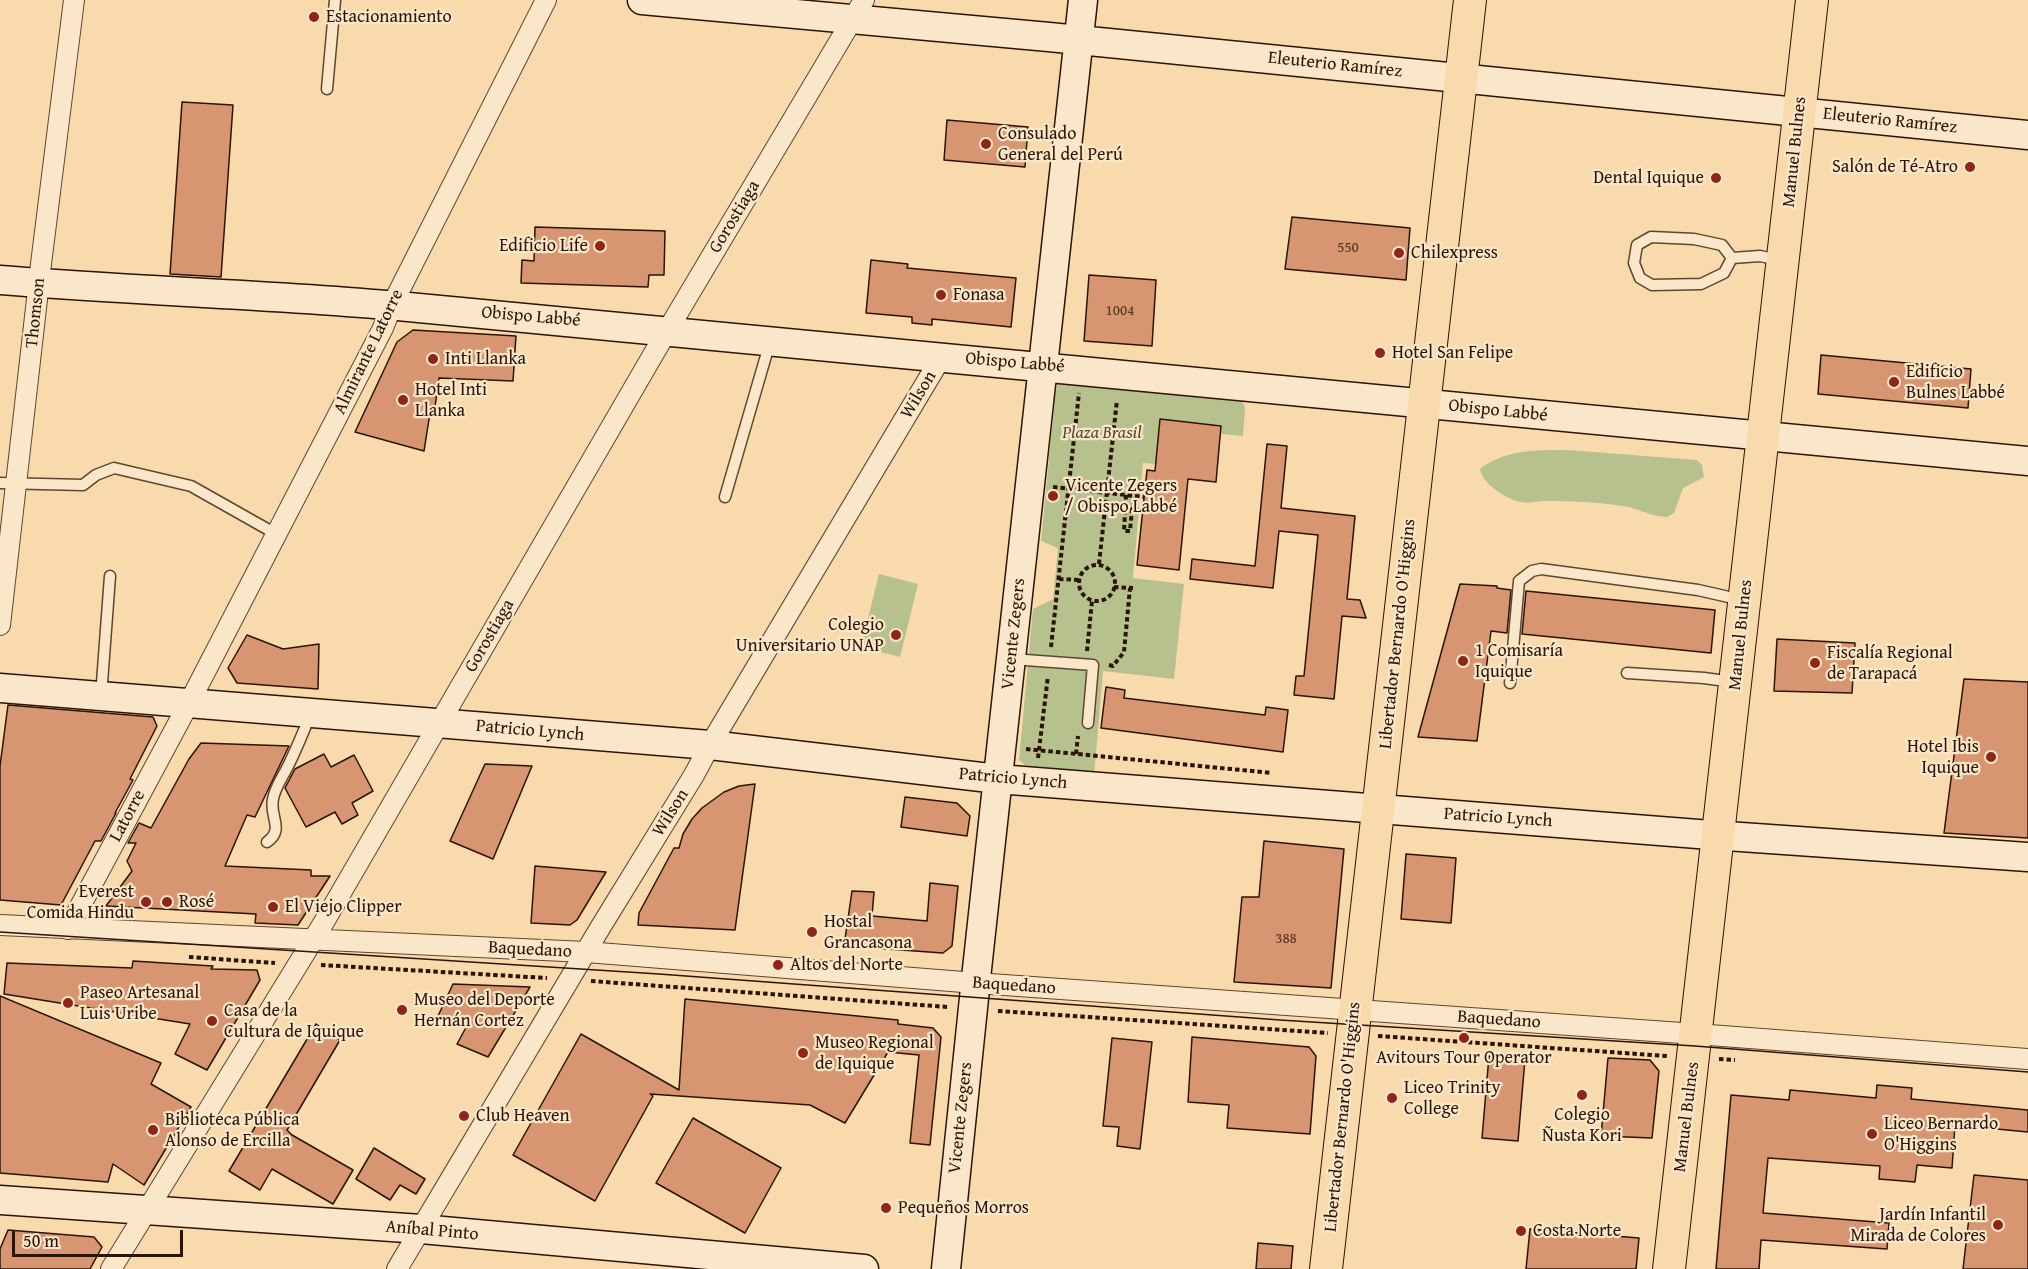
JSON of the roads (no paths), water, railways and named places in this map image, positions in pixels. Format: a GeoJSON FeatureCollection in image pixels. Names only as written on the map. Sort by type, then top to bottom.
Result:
{"type":"FeatureCollection","features":[{"type":"Feature","properties":{"kind":"main road","name":"Libertador Bernardo O'Higgins"},"geometry":{"type":"LineString","coordinates":[[1326,1269],[1470,0]]}},
{"type":"Feature","properties":{"kind":"main road","name":"Manuel Bulnes"},"geometry":{"type":"LineString","coordinates":[[1669,1269],[1812,0]]}},
{"type":"Feature","properties":{"kind":"street","name":"Thomson"},"geometry":{"type":"LineString","coordinates":[[0,625],[8,484],[39,284],[74,0]]}},
{"type":"Feature","properties":{"kind":"street","name":"Almirante Latorre"},"geometry":{"type":"LineString","coordinates":[[189,703],[383,328],[392,305],[546,0]]}},
{"type":"Feature","properties":{"kind":"street","name":"Eleuterio Ramírez"},"geometry":{"type":"LineString","coordinates":[[642,0],[859,9],[1079,40],[2028,135]]}},
{"type":"Feature","properties":{"kind":"street","name":"Vicente Zegers"},"geometry":{"type":"LineString","coordinates":[[946,1269],[1083,0]]}},
{"type":"Feature","properties":{"kind":"street","name":"Gorostiaga"},"geometry":{"type":"LineString","coordinates":[[111,1269],[312,940],[668,329],[859,9]]}},
{"type":"Feature","properties":{"kind":"street","name":"Obispo Labbé"},"geometry":{"type":"LineString","coordinates":[[0,280],[392,305],[668,329],[2028,461]]}},
{"type":"Feature","properties":{"kind":"street","name":"Wilson"},"geometry":{"type":"LineString","coordinates":[[397,1269],[694,775],[942,356]]}},
{"type":"Feature","properties":{"kind":"street","name":"Patricio Lynch"},"geometry":{"type":"LineString","coordinates":[[0,688],[710,745],[998,779],[2028,857]]}},
{"type":"Feature","properties":{"kind":"street","name":"Latorre"},"geometry":{"type":"LineString","coordinates":[[68,929],[189,703]]}},
{"type":"Feature","properties":{"kind":"street","name":"Baquedano"},"geometry":{"type":"LineString","coordinates":[[0,925],[586,952],[974,996],[1695,1046],[2028,1059]]}},
{"type":"Feature","properties":{"kind":"street","name":"Aníbal Pinto"},"geometry":{"type":"LineString","coordinates":[[0,1200],[421,1229],[728,1263],[864,1269]]}},
{"type":"Feature","properties":{"kind":"lane"},"geometry":{"type":"LineString","coordinates":[[327,89],[336,0]]}},
{"type":"Feature","properties":{"kind":"lane"},"geometry":{"type":"LineString","coordinates":[[1651,237],[1694,238],[1722,245],[1732,258],[1724,273],[1701,284],[1673,286],[1652,285],[1640,278],[1634,262],[1637,245],[1651,237]]}},
{"type":"Feature","properties":{"kind":"lane"},"geometry":{"type":"LineString","coordinates":[[1732,258],[1760,256],[1784,261]]}},
{"type":"Feature","properties":{"kind":"lane"},"geometry":{"type":"LineString","coordinates":[[725,497],[771,339]]}},
{"type":"Feature","properties":{"kind":"lane"},"geometry":{"type":"LineString","coordinates":[[8,484],[83,486],[96,475],[114,468],[191,486],[276,534]]}},
{"type":"Feature","properties":{"kind":"lane"},"geometry":{"type":"LineString","coordinates":[[1510,682],[1519,581],[1532,571],[1541,569],[1698,590],[1745,601]]}},
{"type":"Feature","properties":{"kind":"lane"},"geometry":{"type":"LineString","coordinates":[[101,696],[110,576]]}},
{"type":"Feature","properties":{"kind":"lane"},"geometry":{"type":"LineString","coordinates":[[1011,658],[1093,665],[1088,723]]}},
{"type":"Feature","properties":{"kind":"lane"},"geometry":{"type":"LineString","coordinates":[[1627,673],[1713,678],[1736,683]]}},
{"type":"Feature","properties":{"kind":"lane"},"geometry":{"type":"LineString","coordinates":[[267,842],[274,837],[277,829],[272,808],[273,797],[311,713]]}},
{"type":"Feature","properties":{"kind":"tram line"},"geometry":{"type":"LineString","coordinates":[[0,932],[659,974],[1280,1020],[1695,1046],[2028,1072]]}},
{"type":"Feature","properties":{"kind":"place","name":"Estacionamiento"},"geometry":{"type":"Point","coordinates":[314,17]}},
{"type":"Feature","properties":{"kind":"place","name":"Consulado General del Perú"},"geometry":{"type":"Point","coordinates":[986,144]}},
{"type":"Feature","properties":{"kind":"place","name":"Salón de Té-Atro"},"geometry":{"type":"Point","coordinates":[1970,167]}},
{"type":"Feature","properties":{"kind":"place","name":"Dental Iquique"},"geometry":{"type":"Point","coordinates":[1716,178]}},
{"type":"Feature","properties":{"kind":"place","name":"Edificio Life"},"geometry":{"type":"Point","coordinates":[600,246]}},
{"type":"Feature","properties":{"kind":"place","name":"Chilexpress"},"geometry":{"type":"Point","coordinates":[1399,253]}},
{"type":"Feature","properties":{"kind":"place","name":"Fonasa"},"geometry":{"type":"Point","coordinates":[941,295]}},
{"type":"Feature","properties":{"kind":"place","name":"Hotel San Felipe"},"geometry":{"type":"Point","coordinates":[1380,353]}},
{"type":"Feature","properties":{"kind":"place","name":"Inti Llanka"},"geometry":{"type":"Point","coordinates":[433,359]}},
{"type":"Feature","properties":{"kind":"place","name":"Edificio Bulnes Labbé"},"geometry":{"type":"Point","coordinates":[1894,382]}},
{"type":"Feature","properties":{"kind":"place","name":"Hotel Inti Llanka"},"geometry":{"type":"Point","coordinates":[403,400]}},
{"type":"Feature","properties":{"kind":"place","name":"Vicente Zegers / Obispo Labbé"},"geometry":{"type":"Point","coordinates":[1053,496]}},
{"type":"Feature","properties":{"kind":"place","name":"Colegio Universitario UNAP"},"geometry":{"type":"Point","coordinates":[896,635]}},
{"type":"Feature","properties":{"kind":"place","name":"1 Comisaría Iquique"},"geometry":{"type":"Point","coordinates":[1463,661]}},
{"type":"Feature","properties":{"kind":"place","name":"Fiscalía Regional de Tarapacá"},"geometry":{"type":"Point","coordinates":[1815,663]}},
{"type":"Feature","properties":{"kind":"place","name":"Hotel Ibis Iquique"},"geometry":{"type":"Point","coordinates":[1991,757]}},
{"type":"Feature","properties":{"kind":"place","name":"Everest Comida Hindu"},"geometry":{"type":"Point","coordinates":[146,902]}},
{"type":"Feature","properties":{"kind":"place","name":"Rosé"},"geometry":{"type":"Point","coordinates":[167,902]}},
{"type":"Feature","properties":{"kind":"place","name":"El Viejo Clipper"},"geometry":{"type":"Point","coordinates":[273,907]}},
{"type":"Feature","properties":{"kind":"place","name":"Hostal Grancasona"},"geometry":{"type":"Point","coordinates":[812,932]}},
{"type":"Feature","properties":{"kind":"place","name":"Altos del Norte"},"geometry":{"type":"Point","coordinates":[778,965]}},
{"type":"Feature","properties":{"kind":"place","name":"Paseo Artesanal Luis Uribe"},"geometry":{"type":"Point","coordinates":[68,1003]}},
{"type":"Feature","properties":{"kind":"place","name":"Museo del Deporte Hernán Cortez"},"geometry":{"type":"Point","coordinates":[402,1010]}},
{"type":"Feature","properties":{"kind":"place","name":"Casa de la Cultura de Iquique"},"geometry":{"type":"Point","coordinates":[212,1021]}},
{"type":"Feature","properties":{"kind":"place","name":"Avitours Tour Operator"},"geometry":{"type":"Point","coordinates":[1464,1038]}},
{"type":"Feature","properties":{"kind":"place","name":"Museo Regional de Iquique"},"geometry":{"type":"Point","coordinates":[803,1053]}},
{"type":"Feature","properties":{"kind":"place","name":"Colegio Ñusta Kori"},"geometry":{"type":"Point","coordinates":[1582,1095]}},
{"type":"Feature","properties":{"kind":"place","name":"Liceo Trinity College"},"geometry":{"type":"Point","coordinates":[1392,1098]}},
{"type":"Feature","properties":{"kind":"place","name":"Club Heaven"},"geometry":{"type":"Point","coordinates":[464,1116]}},
{"type":"Feature","properties":{"kind":"place","name":"Biblioteca Pública Alonso de Ercilla"},"geometry":{"type":"Point","coordinates":[153,1130]}},
{"type":"Feature","properties":{"kind":"place","name":"Liceo Bernardo O'Higgins"},"geometry":{"type":"Point","coordinates":[1872,1134]}},
{"type":"Feature","properties":{"kind":"place","name":"Pequeños Morros"},"geometry":{"type":"Point","coordinates":[886,1208]}},
{"type":"Feature","properties":{"kind":"place","name":"Jardín Infantil Mirada de Colores"},"geometry":{"type":"Point","coordinates":[1998,1225]}},
{"type":"Feature","properties":{"kind":"place","name":"Costa Norte"},"geometry":{"type":"Point","coordinates":[1521,1231]}},
{"type":"Feature","properties":{"kind":"park label","name":"Plaza Brasil"},"geometry":{"type":"Point","coordinates":[1102,433]}}]}
